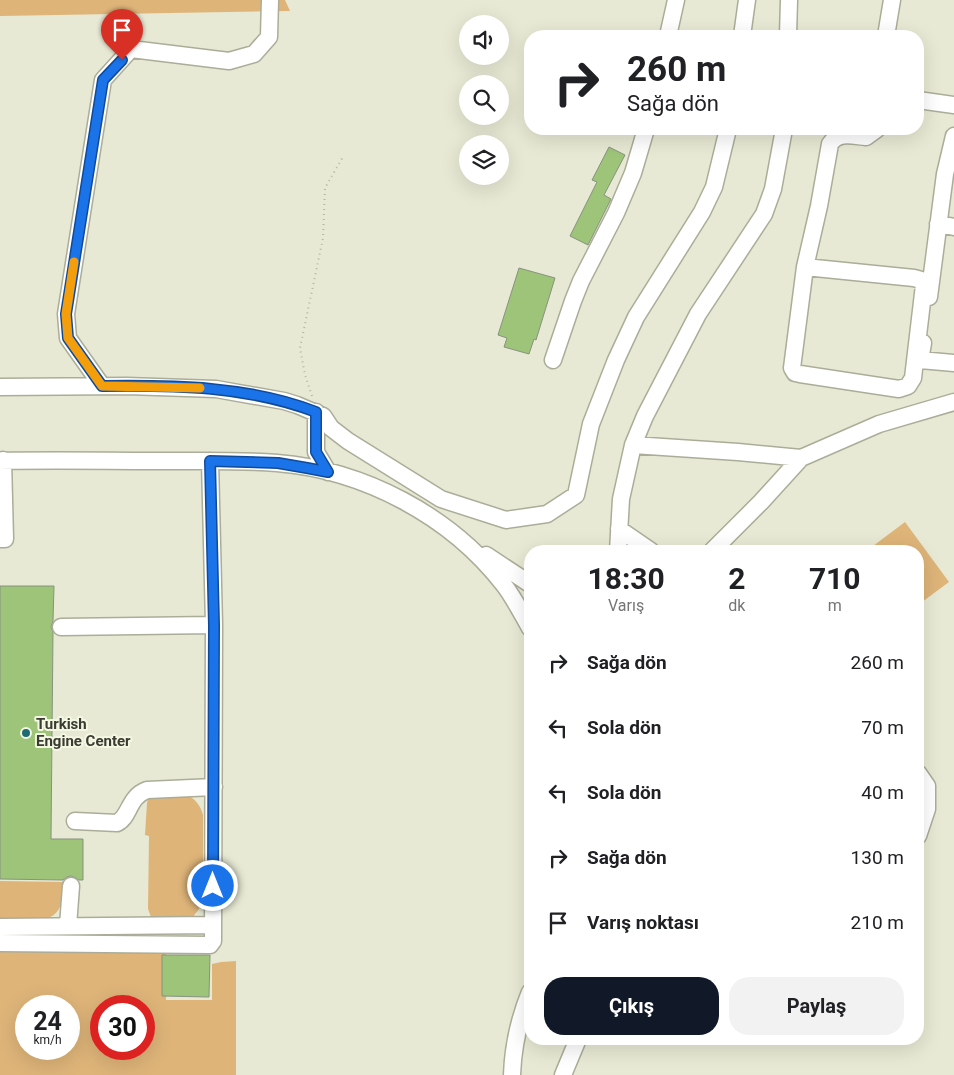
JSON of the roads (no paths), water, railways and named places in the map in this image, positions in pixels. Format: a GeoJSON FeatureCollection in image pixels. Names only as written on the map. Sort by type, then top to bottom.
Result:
{"type":"FeatureCollection","features":[{"type":"Feature","properties":{"kind":"street"},"geometry":{"type":"LineString","coordinates":[[102,386],[68,338],[66,314],[103,80],[131,50],[229,61],[254,54],[269,37],[270,0]]}},
{"type":"Feature","properties":{"kind":"street"},"geometry":{"type":"LineString","coordinates":[[669,30],[676,0]]}},
{"type":"Feature","properties":{"kind":"street"},"geometry":{"type":"LineString","coordinates":[[743,30],[747,0]]}},
{"type":"Feature","properties":{"kind":"street"},"geometry":{"type":"LineString","coordinates":[[788,30],[789,0]]}},
{"type":"Feature","properties":{"kind":"street"},"geometry":{"type":"LineString","coordinates":[[887,30],[892,0]]}},
{"type":"Feature","properties":{"kind":"street"},"geometry":{"type":"LineString","coordinates":[[924,101],[954,106]]}},
{"type":"Feature","properties":{"kind":"street"},"geometry":{"type":"LineString","coordinates":[[553,360],[581,281],[616,213],[633,173],[644,135]]}},
{"type":"Feature","properties":{"kind":"street"},"geometry":{"type":"LineString","coordinates":[[0,387],[102,386],[216,389],[284,401],[323,416],[331,428],[348,441],[441,499],[506,520],[547,514],[576,495],[591,424],[616,360],[636,316],[702,212],[714,186],[727,135]]}},
{"type":"Feature","properties":{"kind":"street"},"geometry":{"type":"LineString","coordinates":[[618,545],[621,499],[633,445],[645,416],[698,314],[764,214],[773,189],[783,135]]}},
{"type":"Feature","properties":{"kind":"street"},"geometry":{"type":"LineString","coordinates":[[805,267],[921,280],[924,284],[921,312],[912,378],[908,386],[899,389],[795,373],[792,368],[805,267],[819,206],[830,144],[833,139],[841,135],[866,137],[868,135]]}},
{"type":"Feature","properties":{"kind":"street"},"geometry":{"type":"LineString","coordinates":[[954,136],[945,174],[946,226],[920,360],[954,363]]}},
{"type":"Feature","properties":{"kind":"street"},"geometry":{"type":"LineString","coordinates":[[718,545],[801,458],[879,424],[954,402]]}},
{"type":"Feature","properties":{"kind":"street"},"geometry":{"type":"LineString","coordinates":[[316,412],[316,452],[328,472]]}},
{"type":"Feature","properties":{"kind":"street"},"geometry":{"type":"LineString","coordinates":[[633,445],[801,458]]}},
{"type":"Feature","properties":{"kind":"street"},"geometry":{"type":"LineString","coordinates":[[0,539],[5,539],[1,461],[210,461],[278,463],[328,472],[370,485],[403,500],[524,580]]}},
{"type":"Feature","properties":{"kind":"street"},"geometry":{"type":"LineString","coordinates":[[0,943],[210,945],[213,941],[214,625],[210,461]]}},
{"type":"Feature","properties":{"kind":"street"},"geometry":{"type":"LineString","coordinates":[[619,529],[642,545]]}},
{"type":"Feature","properties":{"kind":"street"},"geometry":{"type":"LineString","coordinates":[[461,539],[505,586],[524,618]]}},
{"type":"Feature","properties":{"kind":"street"},"geometry":{"type":"LineString","coordinates":[[505,586],[524,600]]}},
{"type":"Feature","properties":{"kind":"street"},"geometry":{"type":"LineString","coordinates":[[61,627],[214,625]]}},
{"type":"Feature","properties":{"kind":"street"},"geometry":{"type":"LineString","coordinates":[[924,782],[927,786],[927,809],[924,818]]}},
{"type":"Feature","properties":{"kind":"street"},"geometry":{"type":"LineString","coordinates":[[75,821],[121,821],[134,799],[140,793],[147,790],[214,787]]}},
{"type":"Feature","properties":{"kind":"street"},"geometry":{"type":"LineString","coordinates":[[68,926],[71,886]]}},
{"type":"Feature","properties":{"kind":"street"},"geometry":{"type":"LineString","coordinates":[[0,927],[213,925]]}},
{"type":"Feature","properties":{"kind":"street"},"geometry":{"type":"LineString","coordinates":[[512,1075],[517,1031],[524,1008]]}},
{"type":"Feature","properties":{"kind":"street"},"geometry":{"type":"LineString","coordinates":[[563,1075],[576,1045]]}},
{"type":"Feature","properties":{"kind":"place","name":"Turkish Engine Center"},"geometry":{"type":"Point","coordinates":[26,733]}}]}
